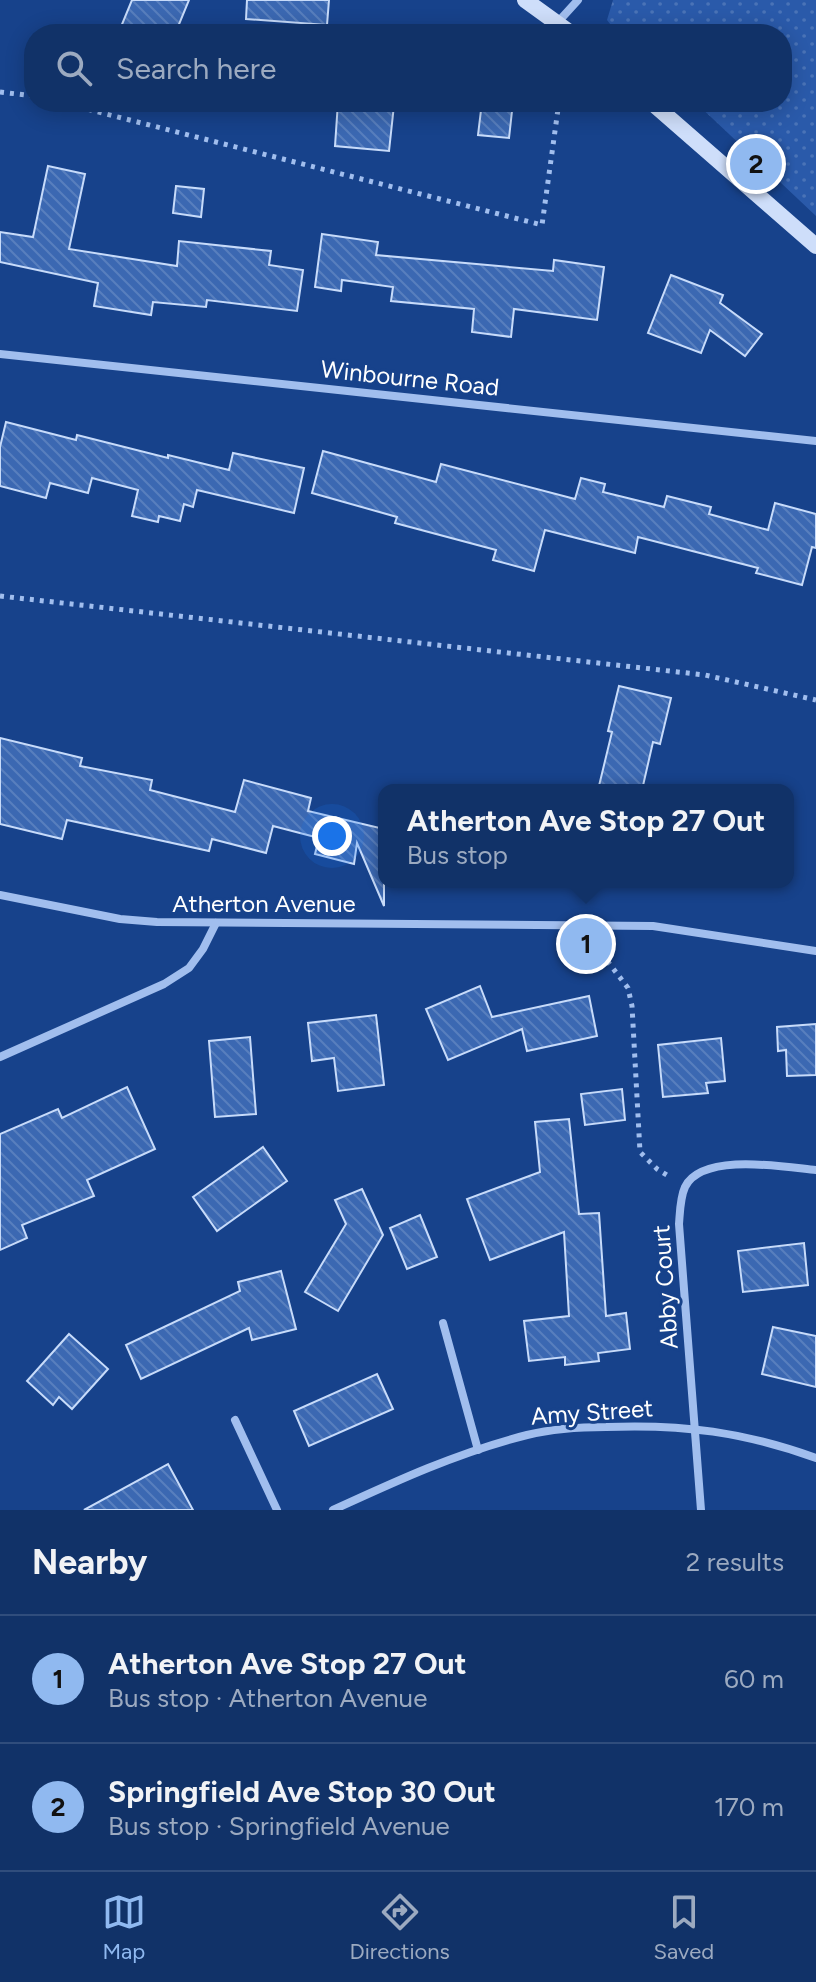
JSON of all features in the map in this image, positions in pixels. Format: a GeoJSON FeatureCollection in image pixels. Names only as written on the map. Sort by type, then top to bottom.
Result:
{"type":"FeatureCollection","features":[{"type":"Feature","properties":{"kind":"street"},"geometry":{"type":"LineString","coordinates":[[525,0],[560,24]]}},
{"type":"Feature","properties":{"kind":"street"},"geometry":{"type":"LineString","coordinates":[[558,22],[578,0]]}},
{"type":"Feature","properties":{"kind":"street"},"geometry":{"type":"LineString","coordinates":[[662,112],[816,246]]}},
{"type":"Feature","properties":{"kind":"street","name":"Winbourne Road"},"geometry":{"type":"LineString","coordinates":[[0,354],[816,441]]}},
{"type":"Feature","properties":{"kind":"street","name":"Atherton Avenue"},"geometry":{"type":"LineString","coordinates":[[0,895],[120,919],[216,923],[653,926],[816,951]]}},
{"type":"Feature","properties":{"kind":"street"},"geometry":{"type":"LineString","coordinates":[[0,1057],[164,984],[189,968],[216,923]]}},
{"type":"Feature","properties":{"kind":"street"},"geometry":{"type":"LineString","coordinates":[[685,1186],[693,1176],[707,1169],[729,1165],[816,1170]]}},
{"type":"Feature","properties":{"kind":"street","name":"Abby Court"},"geometry":{"type":"LineString","coordinates":[[685,1186],[679,1224],[701,1510]]}},
{"type":"Feature","properties":{"kind":"street"},"geometry":{"type":"LineString","coordinates":[[443,1323],[478,1450]]}},
{"type":"Feature","properties":{"kind":"street"},"geometry":{"type":"LineString","coordinates":[[235,1420],[277,1510]]}},
{"type":"Feature","properties":{"kind":"street","name":"Amy Street"},"geometry":{"type":"LineString","coordinates":[[333,1510],[417,1471],[478,1450],[529,1435],[574,1428],[695,1427],[746,1436],[816,1458]]}},
{"type":"Feature","properties":{"kind":"path"},"geometry":{"type":"LineString","coordinates":[[0,92],[24,95]]}},
{"type":"Feature","properties":{"kind":"path"},"geometry":{"type":"LineString","coordinates":[[98,112],[542,225],[558,112]]}},
{"type":"Feature","properties":{"kind":"path"},"geometry":{"type":"LineString","coordinates":[[0,596],[705,675],[816,700]]}},
{"type":"Feature","properties":{"kind":"path"},"geometry":{"type":"LineString","coordinates":[[597,926],[602,954],[623,978],[632,1006],[640,1152],[657,1169],[685,1186]]}},
{"type":"Feature","properties":{"kind":"shaded area"},"geometry":{"type":"Polygon","coordinates":[[[613,0],[816,0],[816,216],[706,112],[792,112],[792,24],[610,24],[607,20],[613,0]]]}},
{"type":"Feature","properties":{"kind":"building"},"geometry":{"type":"Polygon","coordinates":[[[132,0],[189,0],[179,24],[122,24],[132,0]]]}},
{"type":"Feature","properties":{"kind":"building"},"geometry":{"type":"Polygon","coordinates":[[[247,0],[329,0],[327,24],[246,19],[247,0]]]}},
{"type":"Feature","properties":{"kind":"building"},"geometry":{"type":"Polygon","coordinates":[[[337,112],[393,112],[389,151],[335,146],[337,112]]]}},
{"type":"Feature","properties":{"kind":"building"},"geometry":{"type":"Polygon","coordinates":[[[481,112],[512,112],[509,138],[478,135],[481,112]]]}},
{"type":"Feature","properties":{"kind":"building"},"geometry":{"type":"Polygon","coordinates":[[[48,166],[85,174],[69,249],[177,266],[179,241],[271,251],[269,265],[303,270],[297,311],[207,300],[206,307],[153,302],[151,315],[94,306],[98,283],[0,262],[0,232],[33,237],[48,166]]]}},
{"type":"Feature","properties":{"kind":"building"},"geometry":{"type":"Polygon","coordinates":[[[176,186],[204,189],[201,217],[173,213],[176,186]]]}},
{"type":"Feature","properties":{"kind":"building"},"geometry":{"type":"Polygon","coordinates":[[[322,234],[378,242],[376,255],[553,271],[554,260],[604,267],[597,320],[514,309],[511,337],[472,332],[474,309],[391,301],[393,287],[342,280],[341,291],[315,287],[322,234]]]}},
{"type":"Feature","properties":{"kind":"building"},"geometry":{"type":"Polygon","coordinates":[[[671,275],[723,295],[720,303],[762,334],[745,356],[710,330],[701,353],[648,333],[671,275]]]}},
{"type":"Feature","properties":{"kind":"building"},"geometry":{"type":"Polygon","coordinates":[[[6,422],[76,440],[77,435],[229,470],[233,453],[304,468],[294,513],[197,490],[193,507],[184,504],[180,521],[159,516],[158,522],[132,516],[138,490],[92,478],[88,493],[50,483],[46,498],[0,486],[0,447],[6,422]]]}},
{"type":"Feature","properties":{"kind":"building"},"geometry":{"type":"Polygon","coordinates":[[[323,451],[436,482],[441,464],[575,499],[581,478],[605,484],[603,492],[664,507],[667,496],[711,507],[709,514],[768,530],[775,503],[816,514],[816,548],[812,547],[802,585],[756,573],[758,568],[638,537],[635,553],[545,530],[534,571],[493,560],[496,550],[395,523],[397,517],[312,493],[323,451]]]}},
{"type":"Feature","properties":{"kind":"building"},"geometry":{"type":"Polygon","coordinates":[[[619,686],[671,698],[660,744],[653,742],[643,784],[599,784],[612,732],[608,731],[619,686]]]}},
{"type":"Feature","properties":{"kind":"building"},"geometry":{"type":"Polygon","coordinates":[[[0,738],[82,758],[80,766],[152,780],[150,790],[235,812],[244,780],[311,798],[308,811],[378,828],[378,888],[384,888],[384,906],[357,843],[354,864],[315,854],[319,838],[273,826],[266,853],[212,839],[209,851],[67,820],[62,839],[0,824],[0,738]]]}},
{"type":"Feature","properties":{"kind":"building"},"geometry":{"type":"Polygon","coordinates":[[[480,986],[492,1017],[589,996],[597,1036],[527,1051],[522,1029],[448,1060],[426,1009],[480,986]]]}},
{"type":"Feature","properties":{"kind":"building"},"geometry":{"type":"Polygon","coordinates":[[[376,1015],[384,1085],[338,1091],[334,1058],[312,1061],[308,1023],[376,1015]]]}},
{"type":"Feature","properties":{"kind":"building"},"geometry":{"type":"Polygon","coordinates":[[[816,1024],[816,1075],[787,1076],[786,1050],[778,1051],[777,1027],[816,1024]]]}},
{"type":"Feature","properties":{"kind":"building"},"geometry":{"type":"Polygon","coordinates":[[[250,1037],[256,1114],[215,1117],[209,1041],[250,1037]]]}},
{"type":"Feature","properties":{"kind":"building"},"geometry":{"type":"Polygon","coordinates":[[[721,1038],[725,1081],[706,1083],[708,1093],[663,1097],[658,1045],[721,1038]]]}},
{"type":"Feature","properties":{"kind":"building"},"geometry":{"type":"Polygon","coordinates":[[[127,1087],[155,1149],[87,1180],[94,1196],[22,1225],[27,1238],[0,1250],[0,1134],[58,1109],[62,1118],[127,1087]]]}},
{"type":"Feature","properties":{"kind":"building"},"geometry":{"type":"Polygon","coordinates":[[[622,1089],[625,1120],[585,1125],[581,1094],[622,1089]]]}},
{"type":"Feature","properties":{"kind":"building"},"geometry":{"type":"Polygon","coordinates":[[[569,1119],[579,1214],[599,1213],[606,1316],[626,1313],[630,1349],[598,1353],[599,1361],[565,1365],[565,1357],[529,1361],[524,1321],[569,1316],[564,1232],[490,1260],[467,1199],[540,1172],[535,1122],[569,1119]]]}},
{"type":"Feature","properties":{"kind":"building"},"geometry":{"type":"Polygon","coordinates":[[[263,1147],[287,1181],[217,1231],[193,1197],[263,1147]]]}},
{"type":"Feature","properties":{"kind":"building"},"geometry":{"type":"Polygon","coordinates":[[[362,1189],[383,1235],[338,1311],[305,1292],[346,1224],[335,1200],[362,1189]]]}},
{"type":"Feature","properties":{"kind":"building"},"geometry":{"type":"Polygon","coordinates":[[[420,1215],[437,1257],[407,1269],[390,1228],[420,1215]]]}},
{"type":"Feature","properties":{"kind":"building"},"geometry":{"type":"Polygon","coordinates":[[[804,1243],[808,1285],[743,1292],[738,1251],[804,1243]]]}},
{"type":"Feature","properties":{"kind":"building"},"geometry":{"type":"Polygon","coordinates":[[[281,1271],[296,1329],[252,1340],[249,1328],[141,1379],[126,1345],[240,1291],[238,1282],[281,1271]]]}},
{"type":"Feature","properties":{"kind":"building"},"geometry":{"type":"Polygon","coordinates":[[[773,1327],[816,1336],[816,1387],[762,1374],[773,1327]]]}},
{"type":"Feature","properties":{"kind":"building"},"geometry":{"type":"Polygon","coordinates":[[[69,1334],[108,1369],[72,1409],[59,1397],[53,1405],[27,1381],[69,1334]]]}},
{"type":"Feature","properties":{"kind":"building"},"geometry":{"type":"Polygon","coordinates":[[[377,1374],[393,1409],[309,1446],[294,1411],[377,1374]]]}},
{"type":"Feature","properties":{"kind":"building"},"geometry":{"type":"Polygon","coordinates":[[[168,1464],[193,1510],[84,1510],[168,1464]]]}},
{"type":"Feature","properties":{"kind":"place","name":"Springfield Ave Stop 30 Out"},"geometry":{"type":"Point","coordinates":[756,164]}},
{"type":"Feature","properties":{"kind":"place","name":"Atherton Ave Stop 27 Out"},"geometry":{"type":"Point","coordinates":[586,944]}}]}
